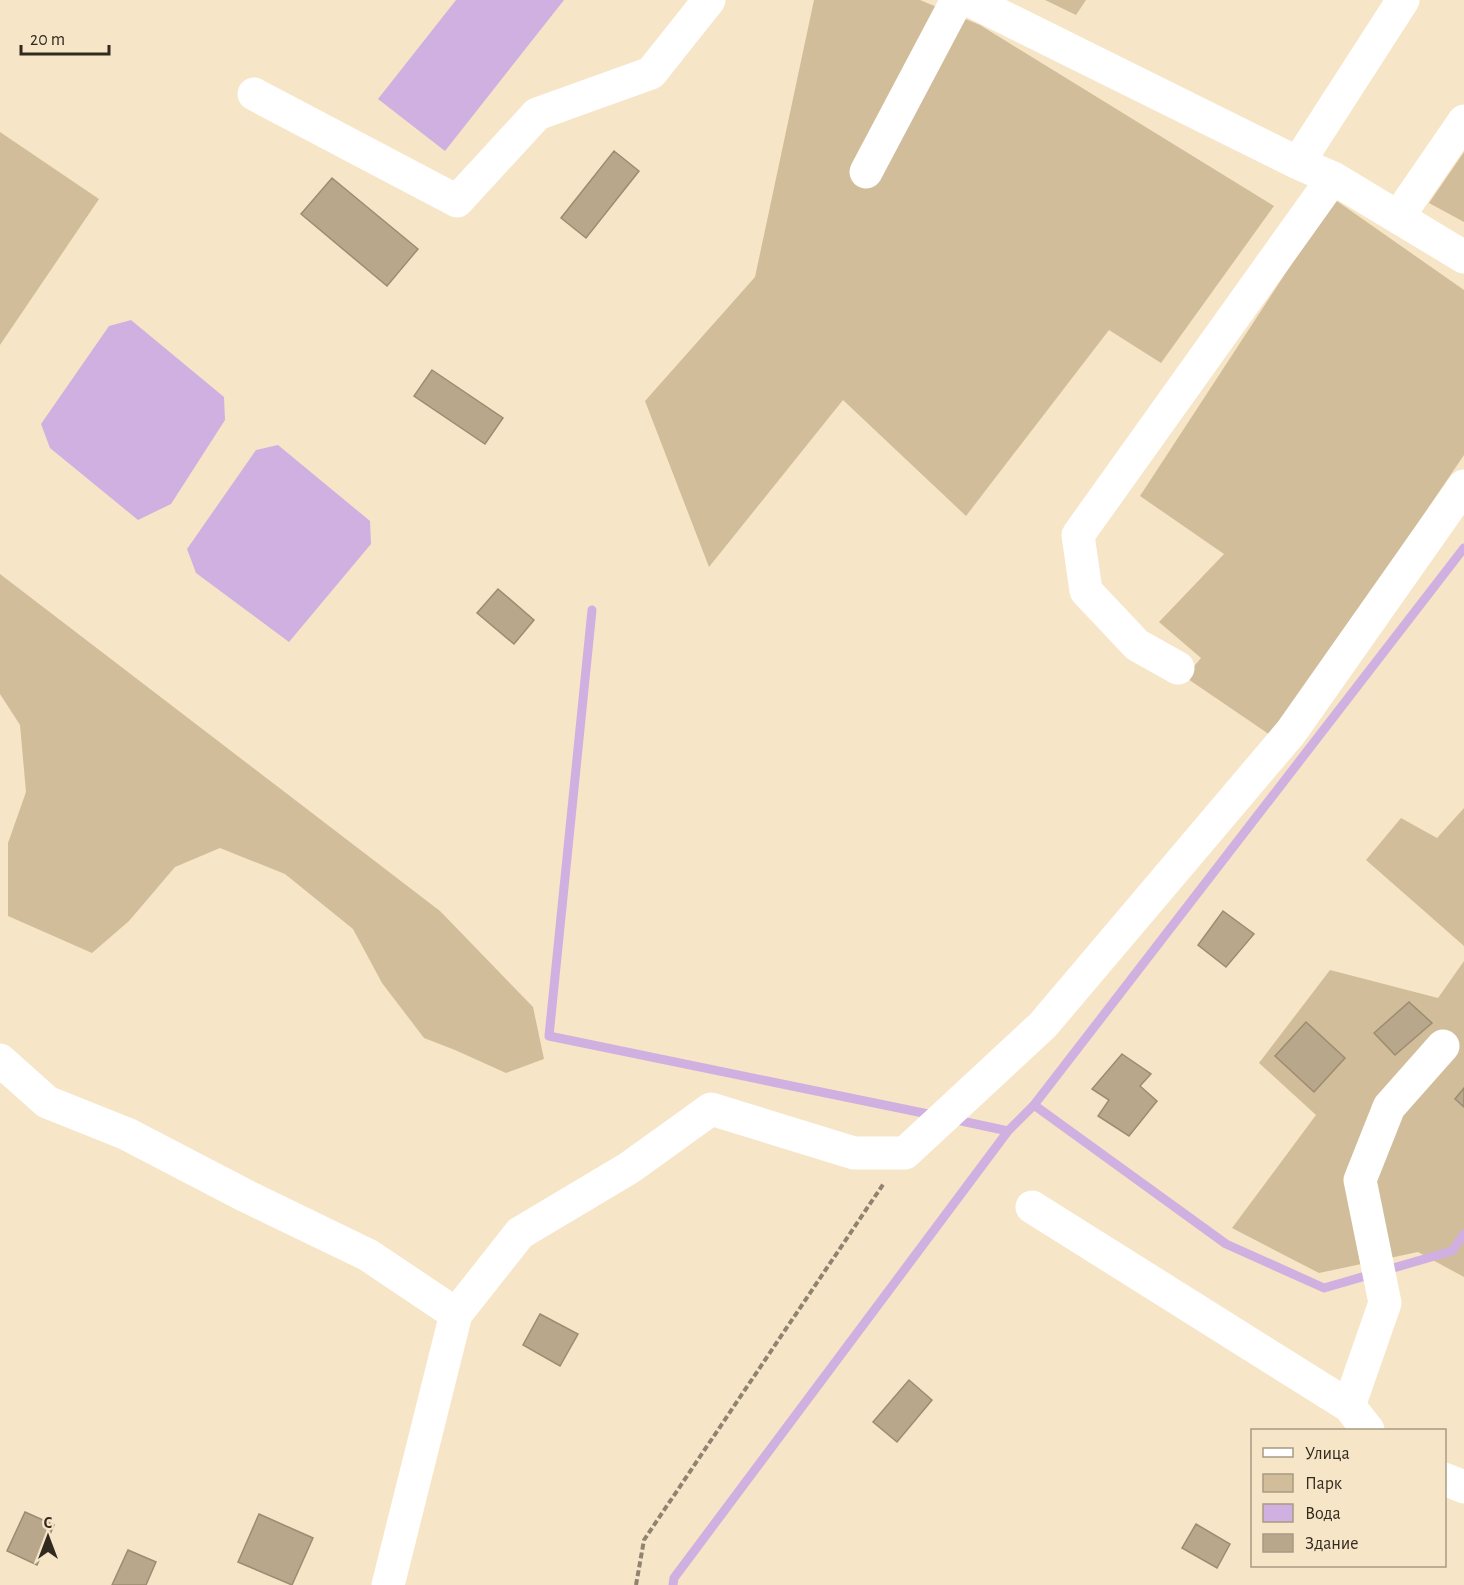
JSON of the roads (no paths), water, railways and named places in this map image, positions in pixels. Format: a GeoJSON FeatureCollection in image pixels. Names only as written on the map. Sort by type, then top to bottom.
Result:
{"type":"FeatureCollection","features":[{"type":"Feature","properties":{"kind":"street"},"geometry":{"type":"LineString","coordinates":[[254,94],[457,201],[537,114],[651,73],[709,0]]}},
{"type":"Feature","properties":{"kind":"street"},"geometry":{"type":"LineString","coordinates":[[867,172],[957,0]]}},
{"type":"Feature","properties":{"kind":"street"},"geometry":{"type":"LineString","coordinates":[[969,0],[1017,10],[1298,163],[1333,178],[1464,257]]}},
{"type":"Feature","properties":{"kind":"street"},"geometry":{"type":"LineString","coordinates":[[1298,163],[1403,0]]}},
{"type":"Feature","properties":{"kind":"street"},"geometry":{"type":"LineString","coordinates":[[1398,217],[1464,121]]}},
{"type":"Feature","properties":{"kind":"street"},"geometry":{"type":"LineString","coordinates":[[1178,668],[1137,645],[1086,591],[1078,535],[1333,178]]}},
{"type":"Feature","properties":{"kind":"street"},"geometry":{"type":"LineString","coordinates":[[388,1585],[456,1314],[520,1233],[629,1168],[711,1109],[854,1153],[905,1153],[1043,1025],[1291,732],[1464,486]]}},
{"type":"Feature","properties":{"kind":"street"},"geometry":{"type":"LineString","coordinates":[[1032,1207],[1359,1418],[1385,1303],[1360,1180],[1389,1107],[1443,1046]]}},
{"type":"Feature","properties":{"kind":"street"},"geometry":{"type":"LineString","coordinates":[[0,1060],[47,1102],[127,1134],[246,1196],[368,1255],[456,1314]]}},
{"type":"Feature","properties":{"kind":"street"},"geometry":{"type":"LineString","coordinates":[[1446,1480],[1464,1487]]}},
{"type":"Feature","properties":{"kind":"water"},"geometry":{"type":"Polygon","coordinates":[[[456,0],[564,0],[445,151],[378,99],[456,0]]]}},
{"type":"Feature","properties":{"kind":"water"},"geometry":{"type":"Polygon","coordinates":[[[131,320],[224,397],[225,420],[171,504],[138,520],[50,448],[41,424],[109,326],[131,320]]]}},
{"type":"Feature","properties":{"kind":"water"},"geometry":{"type":"Polygon","coordinates":[[[278,445],[370,521],[371,544],[289,642],[196,573],[187,549],[256,450],[278,445]]]}},
{"type":"Feature","properties":{"kind":"waterway"},"geometry":{"type":"LineString","coordinates":[[673,1585],[674,1578],[1008,1131],[1034,1105],[1464,548]]}},
{"type":"Feature","properties":{"kind":"waterway"},"geometry":{"type":"LineString","coordinates":[[592,610],[549,1036],[933,1115]]}},
{"type":"Feature","properties":{"kind":"waterway"},"geometry":{"type":"LineString","coordinates":[[1034,1105],[1226,1244],[1324,1288],[1452,1251],[1464,1234]]}},
{"type":"Feature","properties":{"kind":"waterway"},"geometry":{"type":"LineString","coordinates":[[952,1119],[1008,1131]]}}]}
